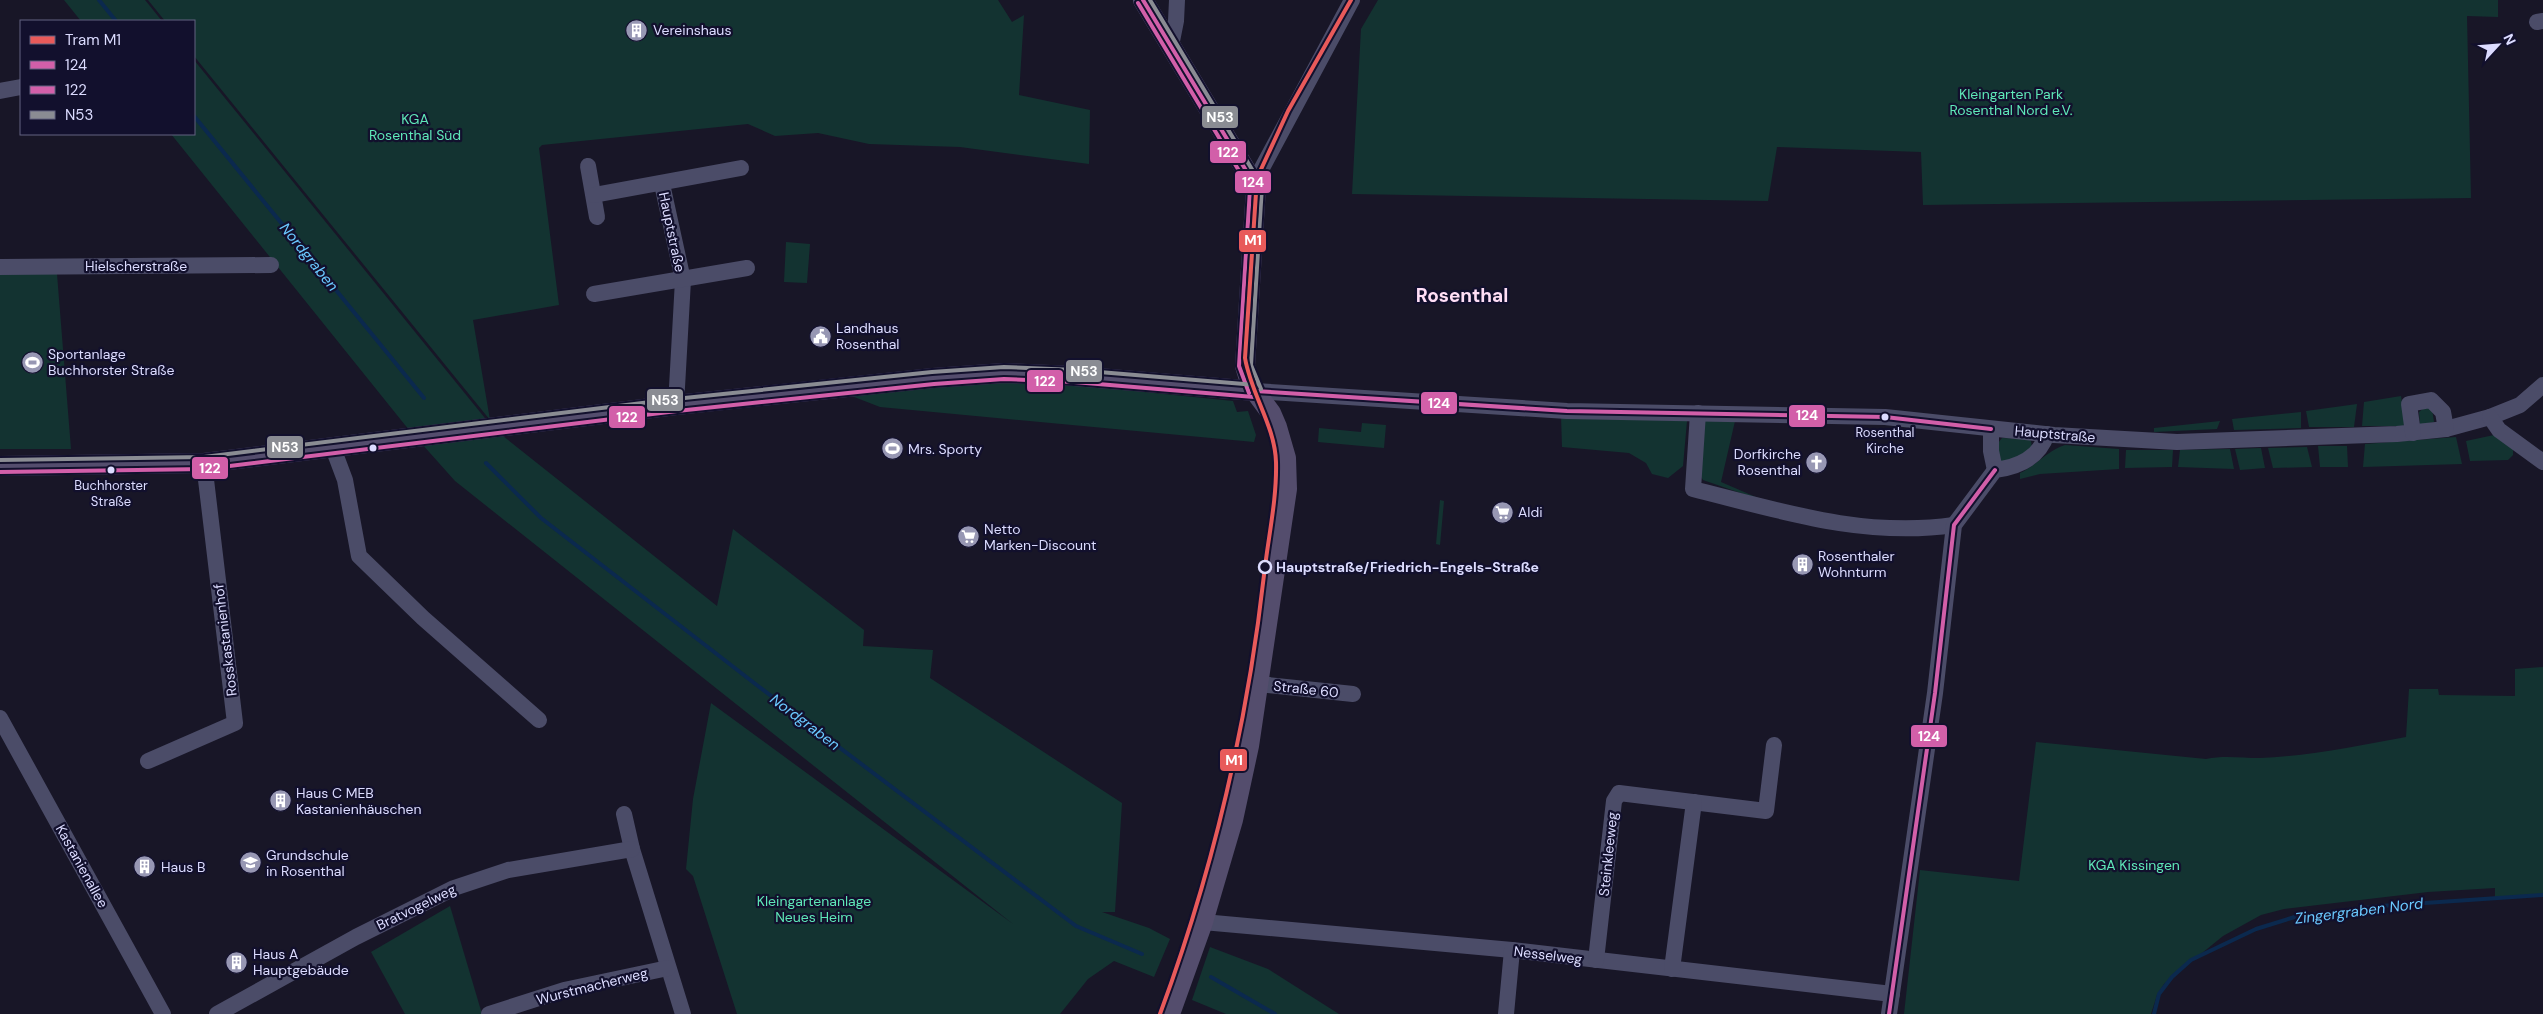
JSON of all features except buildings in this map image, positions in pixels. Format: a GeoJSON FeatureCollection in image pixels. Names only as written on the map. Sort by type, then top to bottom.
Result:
{"type":"FeatureCollection","features":[{"type":"Feature","properties":{"kind":"main road"},"geometry":{"type":"LineString","coordinates":[[1143,0],[1256,187],[1245,366],[1255,392],[1276,423],[1284,448],[1288,475],[1276,576],[1249,746],[1232,820],[1203,922],[1170,1014]]}},
{"type":"Feature","properties":{"kind":"main road","name":"Hauptstraße"},"geometry":{"type":"LineString","coordinates":[[0,466],[204,463],[676,405],[933,378],[1004,373],[1074,376],[1255,392]]}},
{"type":"Feature","properties":{"kind":"street"},"geometry":{"type":"LineString","coordinates":[[1170,46],[1176,21],[1177,0]]}},
{"type":"Feature","properties":{"kind":"street"},"geometry":{"type":"LineString","coordinates":[[1256,187],[1262,168],[1352,0]]}},
{"type":"Feature","properties":{"kind":"street"},"geometry":{"type":"LineString","coordinates":[[0,91],[20,87]]}},
{"type":"Feature","properties":{"kind":"street"},"geometry":{"type":"LineString","coordinates":[[588,166],[597,217]]}},
{"type":"Feature","properties":{"kind":"street","name":"Hauptstraße"},"geometry":{"type":"LineString","coordinates":[[594,195],[741,168]]}},
{"type":"Feature","properties":{"kind":"street","name":"Hauptstraße"},"geometry":{"type":"LineString","coordinates":[[662,184],[683,280],[676,405]]}},
{"type":"Feature","properties":{"kind":"street","name":"Hielscherstraße"},"geometry":{"type":"LineString","coordinates":[[0,266],[271,265]]}},
{"type":"Feature","properties":{"kind":"street","name":"Hauptstraße"},"geometry":{"type":"LineString","coordinates":[[594,294],[747,268]]}},
{"type":"Feature","properties":{"kind":"street","name":"Hauptstraße"},"geometry":{"type":"LineString","coordinates":[[1255,392],[1567,411],[1879,416],[2047,434],[2177,442],[2413,433],[2446,429],[2490,417],[2520,405],[2543,385]]}},
{"type":"Feature","properties":{"kind":"street"},"geometry":{"type":"LineString","coordinates":[[2413,433],[2409,404],[2431,400],[2443,412],[2446,429]]}},
{"type":"Feature","properties":{"kind":"street"},"geometry":{"type":"LineString","coordinates":[[1698,413],[1694,489],[1844,525],[1919,530],[1954,525]]}},
{"type":"Feature","properties":{"kind":"street"},"geometry":{"type":"LineString","coordinates":[[2490,417],[2500,430],[2543,462]]}},
{"type":"Feature","properties":{"kind":"street"},"geometry":{"type":"LineString","coordinates":[[1991,429],[1993,473]]}},
{"type":"Feature","properties":{"kind":"street"},"geometry":{"type":"LineString","coordinates":[[1889,1014],[1935,693],[1954,525],[1993,473],[2011,468],[2035,456],[2043,446],[2047,434]]}},
{"type":"Feature","properties":{"kind":"street"},"geometry":{"type":"LineString","coordinates":[[333,448],[345,480],[359,556],[431,624],[539,720]]}},
{"type":"Feature","properties":{"kind":"street","name":"Rosskastanienhof"},"geometry":{"type":"LineString","coordinates":[[148,761],[235,723],[204,463]]}},
{"type":"Feature","properties":{"kind":"street","name":"Straße 60"},"geometry":{"type":"LineString","coordinates":[[1259,684],[1353,694]]}},
{"type":"Feature","properties":{"kind":"street","name":"Kastanienallee"},"geometry":{"type":"LineString","coordinates":[[0,718],[163,1014]]}},
{"type":"Feature","properties":{"kind":"street","name":"Steinkleeweg"},"geometry":{"type":"LineString","coordinates":[[1596,960],[1614,801],[1619,793],[1766,811],[1774,745]]}},
{"type":"Feature","properties":{"kind":"street"},"geometry":{"type":"LineString","coordinates":[[1672,969],[1694,802]]}},
{"type":"Feature","properties":{"kind":"street","name":"Wurstmacherweg"},"geometry":{"type":"LineString","coordinates":[[624,814],[632,849],[683,1014]]}},
{"type":"Feature","properties":{"kind":"street","name":"Bratvogelweg"},"geometry":{"type":"LineString","coordinates":[[217,1014],[356,937],[454,888],[508,870],[632,849]]}},
{"type":"Feature","properties":{"kind":"street","name":"Nesselweg"},"geometry":{"type":"LineString","coordinates":[[1203,922],[1512,950],[1892,994]]}},
{"type":"Feature","properties":{"kind":"street"},"geometry":{"type":"LineString","coordinates":[[1506,1014],[1512,950]]}},
{"type":"Feature","properties":{"kind":"street","name":"Wurstmacherweg"},"geometry":{"type":"LineString","coordinates":[[489,1014],[564,990],[668,968]]}},
{"type":"Feature","properties":{"kind":"green space"},"geometry":{"type":"Polygon","coordinates":[[[64,0],[145,0],[161,20],[80,20],[64,0]]]}},
{"type":"Feature","properties":{"kind":"green space","name":"KGA Rosenthal Süd"},"geometry":{"type":"Polygon","coordinates":[[[148,0],[998,0],[1012,22],[1024,15],[1019,95],[1090,110],[1089,164],[960,147],[869,144],[818,133],[775,136],[748,124],[542,145],[539,148],[559,305],[473,320],[490,420],[195,57],[195,20],[164,20],[148,0]]]}},
{"type":"Feature","properties":{"kind":"green space","name":"Kleingarten Park Rosenthal Nord e.V."},"geometry":{"type":"Polygon","coordinates":[[[1378,0],[2498,0],[2498,17],[2467,16],[2471,198],[1923,205],[1921,152],[1777,147],[1768,201],[1352,194],[1361,29],[1378,0]]]}},
{"type":"Feature","properties":{"kind":"green space","name":"Kleingartenanlage Neues Heim"},"geometry":{"type":"Polygon","coordinates":[[[195,61],[493,428],[717,606],[733,529],[864,630],[863,646],[933,650],[930,678],[1122,803],[1115,912],[1102,912],[1149,928],[1170,939],[1154,977],[1114,961],[1088,979],[1060,1014],[737,1014],[693,876],[686,869],[693,799],[711,703],[1013,924],[455,481],[405,425],[172,135],[195,135],[195,61]]]}},
{"type":"Feature","properties":{"kind":"green space"},"geometry":{"type":"Polygon","coordinates":[[[786,242],[810,244],[807,283],[784,282],[786,242]]]}},
{"type":"Feature","properties":{"kind":"green space","name":"Sportanlage Buchhorster Straße"},"geometry":{"type":"Polygon","coordinates":[[[0,274],[57,274],[71,449],[0,449],[0,274]]]}},
{"type":"Feature","properties":{"kind":"green space"},"geometry":{"type":"Polygon","coordinates":[[[997,380],[1066,384],[1233,401],[1237,412],[1248,411],[1256,435],[1254,442],[880,407],[849,395],[997,380]]]}},
{"type":"Feature","properties":{"kind":"green space"},"geometry":{"type":"Polygon","coordinates":[[[2401,396],[2405,423],[2403,426],[2362,426],[2364,402],[2401,396]]]}},
{"type":"Feature","properties":{"kind":"green space"},"geometry":{"type":"Polygon","coordinates":[[[2357,404],[2354,427],[2309,427],[2306,411],[2357,404]]]}},
{"type":"Feature","properties":{"kind":"green space"},"geometry":{"type":"Polygon","coordinates":[[[2426,406],[2432,409],[2434,422],[2420,425],[2419,412],[2426,406]]]}},
{"type":"Feature","properties":{"kind":"green space"},"geometry":{"type":"Polygon","coordinates":[[[2301,412],[2301,428],[2234,430],[2232,419],[2301,412]]]}},
{"type":"Feature","properties":{"kind":"green space"},"geometry":{"type":"Polygon","coordinates":[[[1561,416],[1687,421],[1683,466],[1668,478],[1652,474],[1646,463],[1629,453],[1562,447],[1561,416]]]}},
{"type":"Feature","properties":{"kind":"green space"},"geometry":{"type":"Polygon","coordinates":[[[1707,419],[1735,421],[1721,482],[1772,504],[1703,480],[1700,475],[1703,423],[1707,419]]]}},
{"type":"Feature","properties":{"kind":"green space"},"geometry":{"type":"Polygon","coordinates":[[[2220,421],[2217,429],[2154,432],[2154,428],[2220,421]]]}},
{"type":"Feature","properties":{"kind":"green space"},"geometry":{"type":"Polygon","coordinates":[[[1362,423],[1386,425],[1384,448],[1318,442],[1319,428],[1361,432],[1362,423]]]}},
{"type":"Feature","properties":{"kind":"green space"},"geometry":{"type":"Polygon","coordinates":[[[2494,435],[2513,449],[2513,455],[2508,460],[2470,461],[2466,441],[2494,435]]]}},
{"type":"Feature","properties":{"kind":"green space"},"geometry":{"type":"Polygon","coordinates":[[[2456,437],[2462,464],[2363,467],[2365,444],[2456,437]]]}},
{"type":"Feature","properties":{"kind":"green space"},"geometry":{"type":"Polygon","coordinates":[[[2002,438],[2028,439],[2031,441],[2032,447],[2011,463],[2000,463],[1998,443],[2002,438]]]}},
{"type":"Feature","properties":{"kind":"green space"},"geometry":{"type":"Polygon","coordinates":[[[2065,445],[2119,449],[2119,469],[2040,474],[2020,479],[2020,473],[2065,445]]]}},
{"type":"Feature","properties":{"kind":"green space"},"geometry":{"type":"Polygon","coordinates":[[[2318,446],[2347,446],[2348,467],[2320,467],[2318,446]]]}},
{"type":"Feature","properties":{"kind":"green space"},"geometry":{"type":"Polygon","coordinates":[[[2307,447],[2312,467],[2273,468],[2268,448],[2307,447]]]}},
{"type":"Feature","properties":{"kind":"green space"},"geometry":{"type":"Polygon","coordinates":[[[2261,448],[2265,468],[2240,470],[2235,449],[2261,448]]]}},
{"type":"Feature","properties":{"kind":"green space"},"geometry":{"type":"Polygon","coordinates":[[[2230,449],[2234,469],[2178,467],[2180,450],[2230,449]]]}},
{"type":"Feature","properties":{"kind":"green space"},"geometry":{"type":"Polygon","coordinates":[[[2126,450],[2173,450],[2172,467],[2125,468],[2126,450]]]}},
{"type":"Feature","properties":{"kind":"green space"},"geometry":{"type":"Polygon","coordinates":[[[1440,500],[1444,501],[1440,545],[1436,544],[1440,500]]]}},
{"type":"Feature","properties":{"kind":"green space","name":"KGA Kissingen"},"geometry":{"type":"Polygon","coordinates":[[[2543,667],[2543,895],[2495,898],[2495,888],[2428,892],[2284,909],[2261,915],[2223,936],[2164,984],[2157,995],[2151,1014],[1904,1014],[1920,870],[2019,881],[2036,742],[2206,759],[2226,757],[2260,758],[2315,753],[2406,737],[2409,689],[2438,689],[2439,695],[2515,696],[2515,669],[2543,667]]]}},
{"type":"Feature","properties":{"kind":"green space"},"geometry":{"type":"Polygon","coordinates":[[[450,906],[482,1014],[405,1014],[371,952],[450,906]]]}},
{"type":"Feature","properties":{"kind":"green space"},"geometry":{"type":"Polygon","coordinates":[[[1210,947],[1268,969],[1339,1014],[1226,1014],[1192,1000],[1210,947]]]}},
{"type":"Feature","properties":{"kind":"waterway","name":"Nordgraben"},"geometry":{"type":"LineString","coordinates":[[99,0],[115,20]]}},
{"type":"Feature","properties":{"kind":"waterway","name":"Nordgraben"},"geometry":{"type":"LineString","coordinates":[[195,117],[424,398]]}},
{"type":"Feature","properties":{"kind":"waterway","name":"Nordgraben"},"geometry":{"type":"LineString","coordinates":[[486,463],[541,518],[758,686],[1076,926],[1142,954]]}},
{"type":"Feature","properties":{"kind":"waterway","name":"Zingergraben Nord"},"geometry":{"type":"LineString","coordinates":[[2154,1014],[2159,994],[2172,977],[2191,960],[2256,929],[2298,916],[2381,906],[2543,895]]}},
{"type":"Feature","properties":{"kind":"waterway","name":"Nordgraben"},"geometry":{"type":"LineString","coordinates":[[1211,977],[1275,1014]]}},
{"type":"Feature","properties":{"kind":"tram line","name":"M1"},"geometry":{"type":"LineString","coordinates":[[1160,1014],[1196,906],[1226,797],[1248,687],[1274,505],[1275,449],[1245,358],[1257,178],[1288,111],[1351,0]]}},
{"type":"Feature","properties":{"kind":"transit line","name":"124"},"geometry":{"type":"LineString","coordinates":[[1143,0],[1256,187],[1245,366],[1255,391]]}},
{"type":"Feature","properties":{"kind":"transit line","name":"N53"},"geometry":{"type":"LineString","coordinates":[[1150,0],[1262,186],[1251,365],[1261,389]]}},
{"type":"Feature","properties":{"kind":"transit line","name":"122"},"geometry":{"type":"LineString","coordinates":[[1138,3],[1250,189],[1239,366],[1249,393]]}},
{"type":"Feature","properties":{"kind":"transit line","name":"N53"},"geometry":{"type":"LineString","coordinates":[[0,460],[204,457],[675,399],[932,372],[1004,367],[1075,370],[1256,385]]}},
{"type":"Feature","properties":{"kind":"transit line","name":"122"},"geometry":{"type":"LineString","coordinates":[[0,472],[205,469],[677,411],[934,384],[1004,379],[1074,382],[1254,397]]}},
{"type":"Feature","properties":{"kind":"transit line","name":"124"},"geometry":{"type":"LineString","coordinates":[[1255,391],[1567,411],[1885,417],[1991,429]]}},
{"type":"Feature","properties":{"kind":"transit line","name":"124"},"geometry":{"type":"LineString","coordinates":[[1889,1014],[1935,693],[1954,525],[1995,470]]}},
{"type":"Feature","properties":{"kind":"place","name":"Vereinshaus"},"geometry":{"type":"Point","coordinates":[637,30]}},
{"type":"Feature","properties":{"kind":"place","name":"Landhaus Rosenthal"},"geometry":{"type":"Point","coordinates":[820,336]}},
{"type":"Feature","properties":{"kind":"place","name":"Sportanlage Buchhorster Straße"},"geometry":{"type":"Point","coordinates":[32,362]}},
{"type":"Feature","properties":{"kind":"place","name":"Rosenthal Kirche"},"geometry":{"type":"Point","coordinates":[1885,417]}},
{"type":"Feature","properties":{"kind":"place","name":"Mrs. Sporty"},"geometry":{"type":"Point","coordinates":[892,449]}},
{"type":"Feature","properties":{"kind":"place","name":"Dorfkirche Rosenthal"},"geometry":{"type":"Point","coordinates":[1817,462]}},
{"type":"Feature","properties":{"kind":"place","name":"Buchhorster Straße"},"geometry":{"type":"Point","coordinates":[111,470]}},
{"type":"Feature","properties":{"kind":"place","name":"Aldi"},"geometry":{"type":"Point","coordinates":[1502,512]}},
{"type":"Feature","properties":{"kind":"place","name":"Netto Marken-Discount"},"geometry":{"type":"Point","coordinates":[968,537]}},
{"type":"Feature","properties":{"kind":"place","name":"Rosenthaler Wohnturm"},"geometry":{"type":"Point","coordinates":[1802,564]}},
{"type":"Feature","properties":{"kind":"place","name":"Hauptstraße/Friedrich-Engels-Straße"},"geometry":{"type":"Point","coordinates":[1265,567]}},
{"type":"Feature","properties":{"kind":"place","name":"Haus C MEB Kastanienhäuschen"},"geometry":{"type":"Point","coordinates":[280,801]}},
{"type":"Feature","properties":{"kind":"place","name":"Grundschule in Rosenthal"},"geometry":{"type":"Point","coordinates":[250,863]}},
{"type":"Feature","properties":{"kind":"place","name":"Haus B"},"geometry":{"type":"Point","coordinates":[145,867]}},
{"type":"Feature","properties":{"kind":"place","name":"Haus A Hauptgebäude"},"geometry":{"type":"Point","coordinates":[237,962]}},
{"type":"Feature","properties":{"kind":"district","name":"Rosenthal"},"geometry":{"type":"Point","coordinates":[1462,295]}}]}
